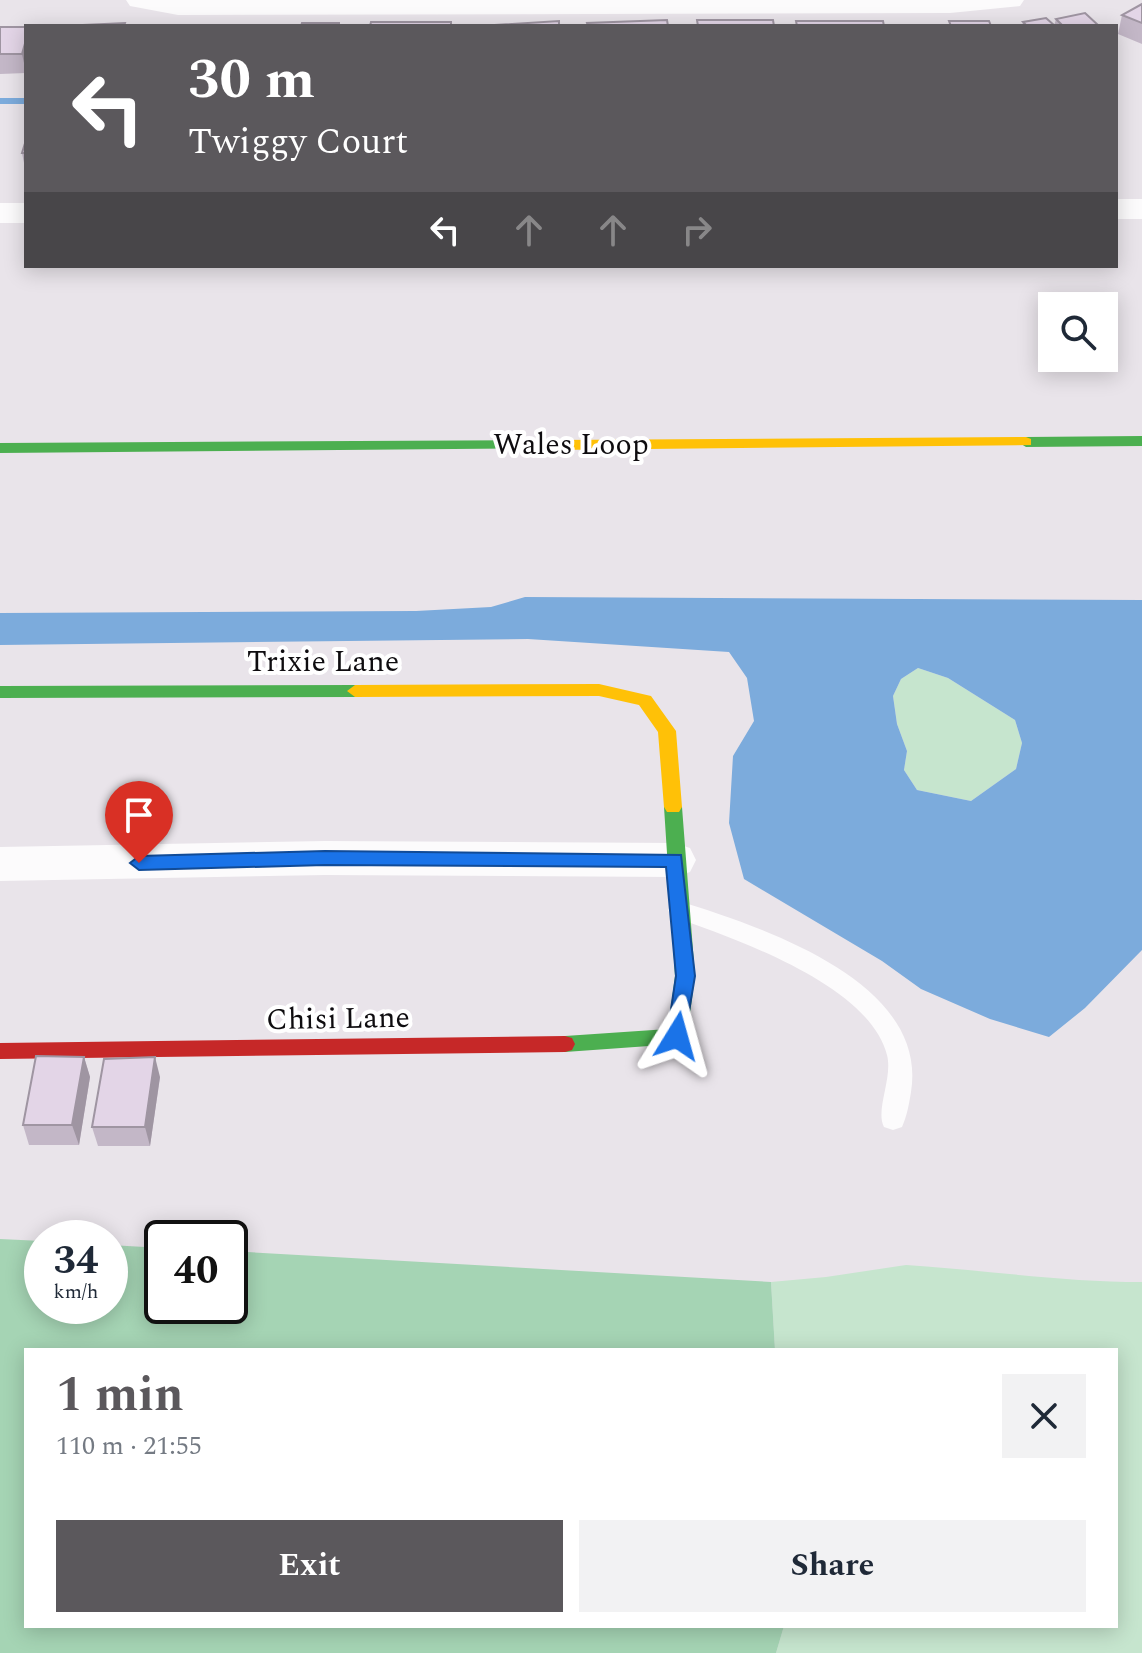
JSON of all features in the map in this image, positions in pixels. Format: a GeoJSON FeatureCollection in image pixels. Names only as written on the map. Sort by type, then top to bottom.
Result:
{"type":"FeatureCollection","features":[{"type":"Feature","properties":{"kind":"street"},"geometry":{"type":"LineString","coordinates":[[140,0],[178,6],[950,4],[1010,0]]}},
{"type":"Feature","properties":{"kind":"street"},"geometry":{"type":"LineString","coordinates":[[1118,209],[1142,209]]}},
{"type":"Feature","properties":{"kind":"street"},"geometry":{"type":"LineString","coordinates":[[0,213],[24,213]]}},
{"type":"Feature","properties":{"kind":"street","name":"Wales Loop"},"geometry":{"type":"LineString","coordinates":[[0,448],[1142,441]]}},
{"type":"Feature","properties":{"kind":"street","name":"Trixie Lane"},"geometry":{"type":"LineString","coordinates":[[0,692],[599,690],[645,700],[667,731],[674,860]]}},
{"type":"Feature","properties":{"kind":"street"},"geometry":{"type":"LineString","coordinates":[[0,864],[325,858],[674,860],[679,910]]}},
{"type":"Feature","properties":{"kind":"street","name":"Chisi Lane"},"geometry":{"type":"LineString","coordinates":[[0,1051],[594,1044],[677,1036],[685,976],[679,910]]}},
{"type":"Feature","properties":{"kind":"lane"},"geometry":{"type":"LineString","coordinates":[[679,910],[812,963],[866,1004],[888,1031],[899,1052],[900,1078],[893,1120]]}},
{"type":"Feature","properties":{"kind":"green space"},"geometry":{"type":"Polygon","coordinates":[[[918,668],[948,678],[1015,720],[1022,743],[1016,769],[971,801],[917,790],[904,770],[907,751],[897,724],[893,696],[901,679],[918,668]]]}},
{"type":"Feature","properties":{"kind":"green space"},"geometry":{"type":"Polygon","coordinates":[[[0,1239],[24,1240],[24,1324],[128,1324],[128,1246],[144,1247],[144,1324],[248,1324],[248,1252],[771,1282],[775,1348],[24,1348],[24,1628],[783,1628],[776,1653],[0,1653],[0,1239]]]}},
{"type":"Feature","properties":{"kind":"green space"},"geometry":{"type":"Polygon","coordinates":[[[906,1265],[1053,1278],[1142,1282],[1142,1653],[776,1653],[783,1628],[1118,1628],[1118,1348],[775,1348],[771,1282],[906,1265]]]}},
{"type":"Feature","properties":{"kind":"water"},"geometry":{"type":"Polygon","coordinates":[[[525,597],[1142,600],[1142,950],[1085,1008],[1049,1037],[990,1019],[921,989],[882,961],[744,879],[729,823],[733,756],[754,721],[747,678],[729,652],[528,639],[0,645],[0,613],[416,611],[491,607],[525,597]],[[918,668],[901,679],[893,696],[897,724],[907,751],[904,770],[917,790],[971,801],[1016,769],[1022,743],[1015,720],[948,678],[918,668]]]}},
{"type":"Feature","properties":{"kind":"building"},"geometry":{"type":"Polygon","coordinates":[[[1142,4],[1142,23],[1122,15],[1142,4]]]}},
{"type":"Feature","properties":{"kind":"building"},"geometry":{"type":"Polygon","coordinates":[[[1085,13],[1097,24],[1061,24],[1056,19],[1085,13]]]}},
{"type":"Feature","properties":{"kind":"building"},"geometry":{"type":"Polygon","coordinates":[[[1046,18],[1053,24],[1025,24],[1023,22],[1046,18]]]}},
{"type":"Feature","properties":{"kind":"building"},"geometry":{"type":"Polygon","coordinates":[[[667,20],[668,24],[587,24],[667,20]]]}},
{"type":"Feature","properties":{"kind":"building"},"geometry":{"type":"Polygon","coordinates":[[[697,20],[773,20],[774,24],[698,24],[697,20]]]}},
{"type":"Feature","properties":{"kind":"building"},"geometry":{"type":"Polygon","coordinates":[[[559,21],[559,24],[511,24],[559,21]]]}},
{"type":"Feature","properties":{"kind":"building"},"geometry":{"type":"Polygon","coordinates":[[[796,21],[883,21],[884,24],[797,24],[796,21]]]}},
{"type":"Feature","properties":{"kind":"building"},"geometry":{"type":"Polygon","coordinates":[[[949,21],[989,21],[990,24],[950,24],[949,21]]]}},
{"type":"Feature","properties":{"kind":"building"},"geometry":{"type":"Polygon","coordinates":[[[371,22],[451,22],[451,24],[371,22]]]}},
{"type":"Feature","properties":{"kind":"building"},"geometry":{"type":"Polygon","coordinates":[[[0,27],[24,27],[22,54],[0,54],[0,27]]]}},
{"type":"Feature","properties":{"kind":"building"},"geometry":{"type":"Polygon","coordinates":[[[36,1056],[84,1057],[72,1125],[23,1125],[36,1056]]]}},
{"type":"Feature","properties":{"kind":"building"},"geometry":{"type":"Polygon","coordinates":[[[155,1057],[145,1127],[92,1127],[104,1059],[155,1057]]]}},
{"type":"Feature","properties":{"kind":"waterway"},"geometry":{"type":"LineString","coordinates":[[0,101],[24,101]]}},
{"type":"Feature","properties":{"kind":"traffic: fast"},"geometry":{"type":"LineString","coordinates":[[1026,442],[1142,441]]}},
{"type":"Feature","properties":{"kind":"traffic: fast"},"geometry":{"type":"LineString","coordinates":[[0,448],[554,445]]}},
{"type":"Feature","properties":{"kind":"traffic: fast"},"geometry":{"type":"LineString","coordinates":[[0,692],[355,691]]}},
{"type":"Feature","properties":{"kind":"traffic: fast"},"geometry":{"type":"LineString","coordinates":[[565,1044],[677,1036],[685,976],[673,807]]}},
{"type":"Feature","properties":{"kind":"traffic: slow"},"geometry":{"type":"LineString","coordinates":[[554,445],[1026,442]]}},
{"type":"Feature","properties":{"kind":"traffic: slow"},"geometry":{"type":"LineString","coordinates":[[355,691],[599,690],[645,700],[667,731],[673,807]]}},
{"type":"Feature","properties":{"kind":"traffic: jam"},"geometry":{"type":"LineString","coordinates":[[0,1051],[565,1044]]}},
{"type":"Feature","properties":{"kind":"route"},"geometry":{"type":"LineString","coordinates":[[139,863],[325,858],[674,860],[685,976],[677,1036]]}}]}
